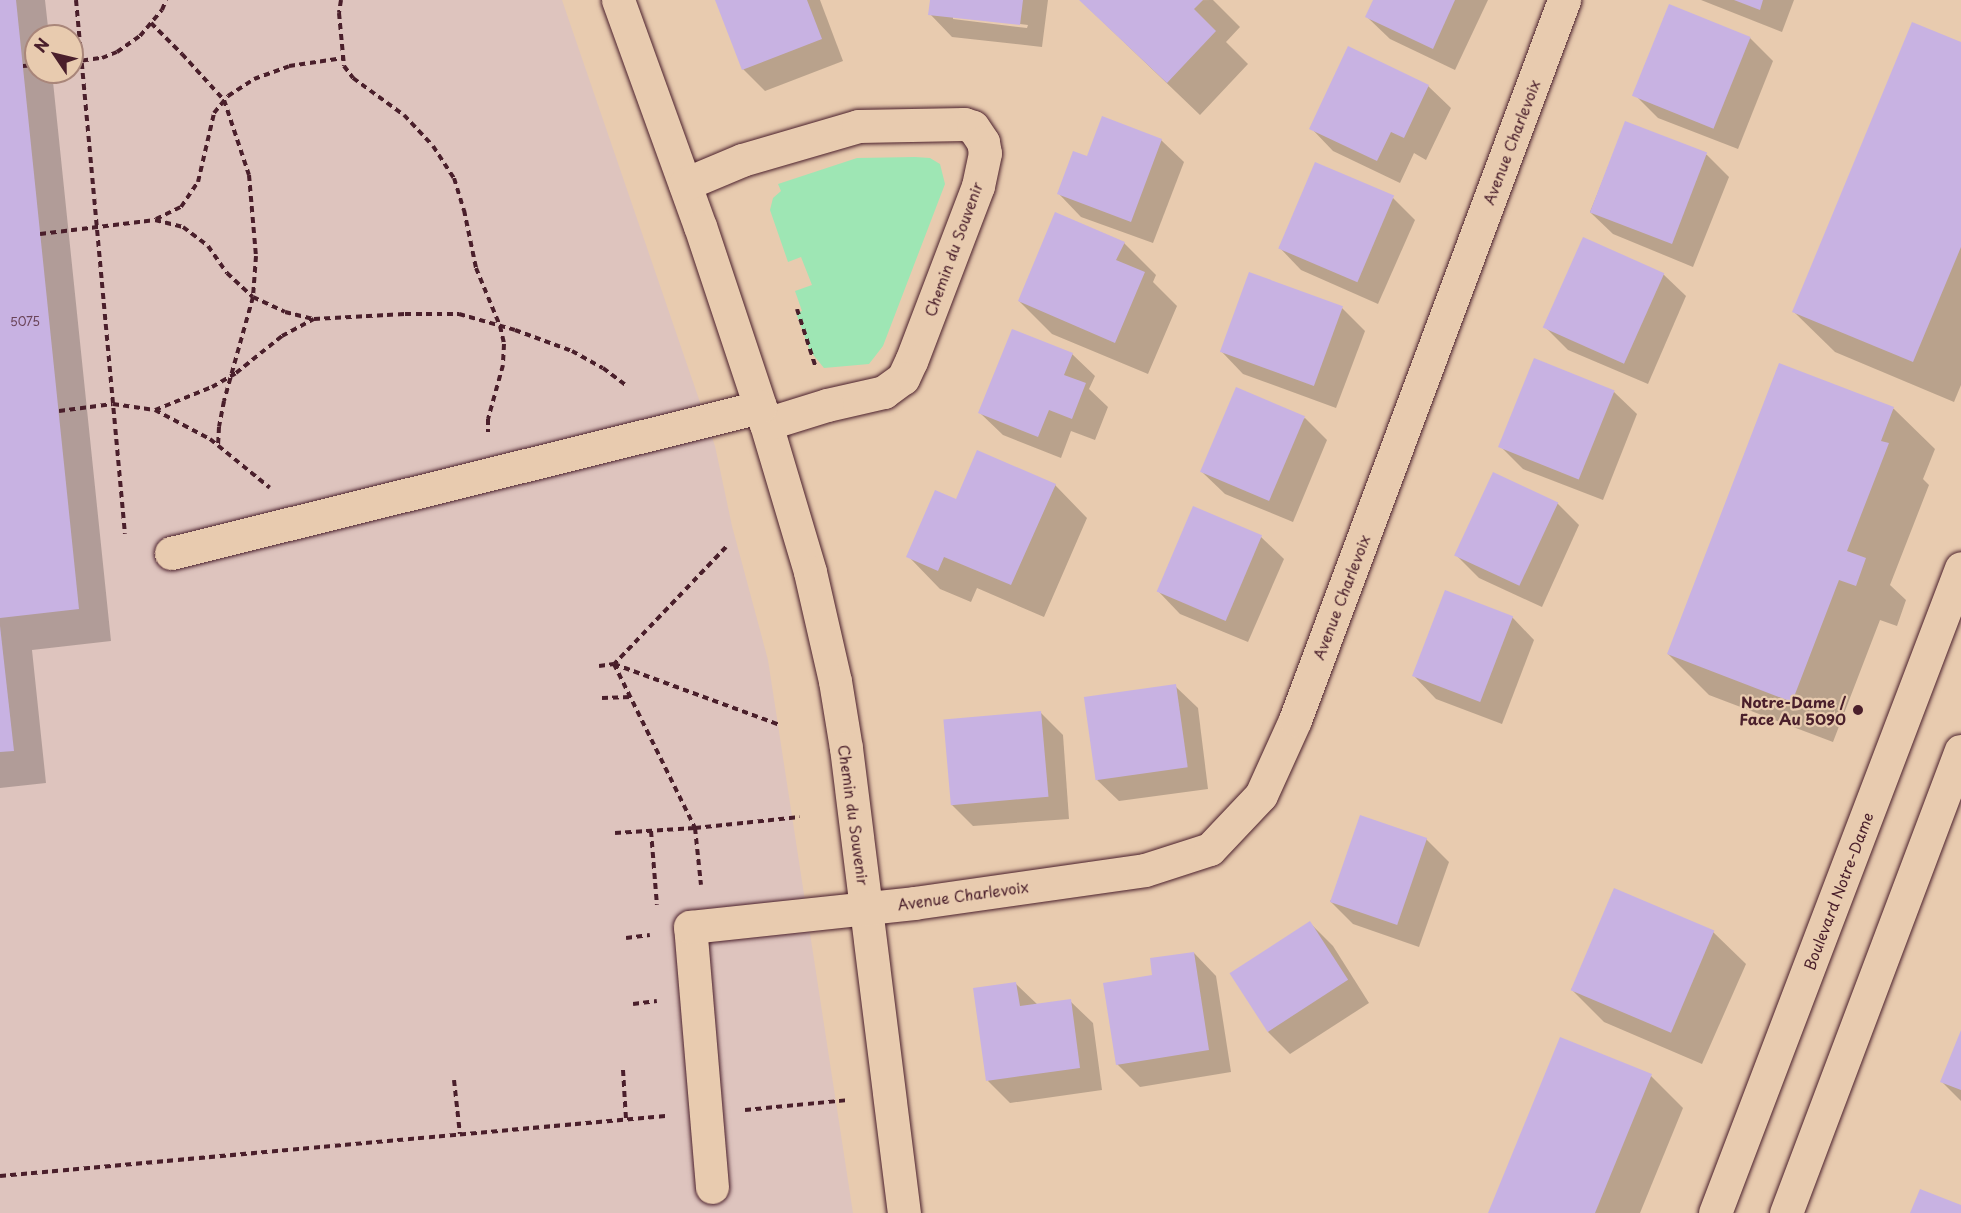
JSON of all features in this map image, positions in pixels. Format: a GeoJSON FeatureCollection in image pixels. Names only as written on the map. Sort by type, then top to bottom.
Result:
{"type":"FeatureCollection","features":[{"type":"Feature","properties":{"kind":"street","name":"Chemin du Souvenir"},"geometry":{"type":"LineString","coordinates":[[618,0],[685,184],[798,525],[835,681],[867,908],[904,1213]]}},
{"type":"Feature","properties":{"kind":"street","name":"Avenue Charlevoix"},"geometry":{"type":"LineString","coordinates":[[712,1187],[690,927],[867,908],[1145,870],[1210,849],[1261,795],[1295,720],[1564,0]]}},
{"type":"Feature","properties":{"kind":"street","name":"Chemin du Souvenir"},"geometry":{"type":"LineString","coordinates":[[685,184],[742,160],[858,126],[964,124],[973,127],[983,142],[985,153],[978,186],[912,361],[903,378],[884,392],[763,416]]}},
{"type":"Feature","properties":{"kind":"street"},"geometry":{"type":"LineString","coordinates":[[171,553],[763,416]]}},
{"type":"Feature","properties":{"kind":"street","name":"Boulevard Notre-Dame"},"geometry":{"type":"LineString","coordinates":[[1715,1213],[1961,568]]}},
{"type":"Feature","properties":{"kind":"street"},"geometry":{"type":"LineString","coordinates":[[1786,1213],[1961,751]]}},
{"type":"Feature","properties":{"kind":"path"},"geometry":{"type":"LineString","coordinates":[[76,0],[78,24]]}},
{"type":"Feature","properties":{"kind":"path"},"geometry":{"type":"LineString","coordinates":[[84,61],[117,52],[140,36],[166,0]]}},
{"type":"Feature","properties":{"kind":"path"},"geometry":{"type":"LineString","coordinates":[[341,0],[339,13],[344,66],[353,78],[404,115],[433,146],[454,178],[464,210],[476,268],[500,326],[504,344],[502,365],[488,418],[488,436]]}},
{"type":"Feature","properties":{"kind":"path"},"geometry":{"type":"LineString","coordinates":[[151,23],[224,100],[249,175],[256,256],[253,297],[230,376],[219,427],[218,445]]}},
{"type":"Feature","properties":{"kind":"path"},"geometry":{"type":"LineString","coordinates":[[40,234],[97,229],[155,220],[181,207],[198,182],[214,113],[224,100],[254,79],[289,66],[343,58]]}},
{"type":"Feature","properties":{"kind":"path"},"geometry":{"type":"LineString","coordinates":[[84,84],[125,534]]}},
{"type":"Feature","properties":{"kind":"path"},"geometry":{"type":"LineString","coordinates":[[155,220],[183,227],[208,246],[227,273],[253,297],[285,312],[314,319],[459,314],[572,351],[603,368],[628,387]]}},
{"type":"Feature","properties":{"kind":"path"},"geometry":{"type":"LineString","coordinates":[[155,410],[212,387],[282,336],[314,319]]}},
{"type":"Feature","properties":{"kind":"path"},"geometry":{"type":"LineString","coordinates":[[59,411],[113,404],[155,410],[218,445],[271,489]]}},
{"type":"Feature","properties":{"kind":"path"},"geometry":{"type":"LineString","coordinates":[[614,664],[726,547]]}},
{"type":"Feature","properties":{"kind":"path"},"geometry":{"type":"LineString","coordinates":[[614,664],[695,828]]}},
{"type":"Feature","properties":{"kind":"path"},"geometry":{"type":"LineString","coordinates":[[598,666],[614,664],[780,725]]}},
{"type":"Feature","properties":{"kind":"path"},"geometry":{"type":"LineString","coordinates":[[602,698],[631,697]]}},
{"type":"Feature","properties":{"kind":"path"},"geometry":{"type":"LineString","coordinates":[[615,833],[695,828],[799,817]]}},
{"type":"Feature","properties":{"kind":"path"},"geometry":{"type":"LineString","coordinates":[[651,831],[657,911]]}},
{"type":"Feature","properties":{"kind":"path"},"geometry":{"type":"LineString","coordinates":[[626,938],[659,934]]}},
{"type":"Feature","properties":{"kind":"path"},"geometry":{"type":"LineString","coordinates":[[633,1004],[664,1000]]}},
{"type":"Feature","properties":{"kind":"path"},"geometry":{"type":"LineString","coordinates":[[623,1071],[627,1119]]}},
{"type":"Feature","properties":{"kind":"path"},"geometry":{"type":"LineString","coordinates":[[454,1080],[459,1134]]}},
{"type":"Feature","properties":{"kind":"path"},"geometry":{"type":"LineString","coordinates":[[741,1110],[848,1100]]}},
{"type":"Feature","properties":{"kind":"path"},"geometry":{"type":"LineString","coordinates":[[0,1176],[674,1115]]}},
{"type":"Feature","properties":{"kind":"shaded area"},"geometry":{"type":"Polygon","coordinates":[[[0,0],[562,0],[715,446],[732,526],[768,660],[853,1213],[0,1213],[0,0]]]}},
{"type":"Feature","properties":{"kind":"green space"},"geometry":{"type":"Polygon","coordinates":[[[857,158],[930,158],[940,164],[945,184],[883,346],[869,364],[824,368],[810,351],[796,313],[802,311],[795,291],[812,285],[801,257],[788,262],[770,210],[773,198],[781,191],[778,184],[857,158]]]}},
{"type":"Feature","properties":{"kind":"building"},"geometry":{"type":"Polygon","coordinates":[[[0,0],[16,0],[79,609],[0,618],[0,0]]]}},
{"type":"Feature","properties":{"kind":"building"},"geometry":{"type":"Polygon","coordinates":[[[715,0],[807,0],[822,39],[742,70],[715,0]]]}},
{"type":"Feature","properties":{"kind":"building"},"geometry":{"type":"Polygon","coordinates":[[[930,0],[1023,0],[1020,25],[928,15],[930,0]]]}},
{"type":"Feature","properties":{"kind":"building"},"geometry":{"type":"Polygon","coordinates":[[[1079,0],[1203,0],[1194,9],[1216,31],[1167,83],[1079,0]]]}},
{"type":"Feature","properties":{"kind":"building"},"geometry":{"type":"Polygon","coordinates":[[[1373,0],[1455,0],[1433,49],[1365,17],[1373,0]]]}},
{"type":"Feature","properties":{"kind":"building"},"geometry":{"type":"Polygon","coordinates":[[[1734,0],[1763,0],[1760,10],[1734,0]]]}},
{"type":"Feature","properties":{"kind":"building"},"geometry":{"type":"Polygon","coordinates":[[[1669,4],[1751,37],[1714,129],[1632,96],[1669,4]]]}},
{"type":"Feature","properties":{"kind":"building"},"geometry":{"type":"Polygon","coordinates":[[[1912,22],[1961,42],[1961,247],[1913,362],[1792,312],[1912,22]]]}},
{"type":"Feature","properties":{"kind":"building"},"geometry":{"type":"Polygon","coordinates":[[[1348,46],[1429,85],[1404,138],[1391,132],[1377,161],[1309,129],[1348,46]]]}},
{"type":"Feature","properties":{"kind":"building"},"geometry":{"type":"Polygon","coordinates":[[[1102,116],[1162,139],[1131,222],[1057,194],[1073,151],[1087,156],[1102,116]]]}},
{"type":"Feature","properties":{"kind":"building"},"geometry":{"type":"Polygon","coordinates":[[[1625,121],[1707,153],[1672,244],[1590,212],[1625,121]]]}},
{"type":"Feature","properties":{"kind":"building"},"geometry":{"type":"Polygon","coordinates":[[[1315,162],[1394,196],[1357,282],[1278,249],[1315,162]]]}},
{"type":"Feature","properties":{"kind":"building"},"geometry":{"type":"Polygon","coordinates":[[[1055,212],[1125,242],[1116,260],[1145,272],[1115,343],[1018,301],[1055,212]]]}},
{"type":"Feature","properties":{"kind":"building"},"geometry":{"type":"Polygon","coordinates":[[[1583,237],[1664,273],[1624,364],[1543,327],[1583,237]]]}},
{"type":"Feature","properties":{"kind":"building"},"geometry":{"type":"Polygon","coordinates":[[[1249,272],[1343,306],[1314,386],[1220,352],[1249,272]]]}},
{"type":"Feature","properties":{"kind":"building"},"geometry":{"type":"Polygon","coordinates":[[[1012,329],[1073,353],[1064,375],[1086,383],[1072,419],[1049,410],[1038,437],[978,413],[1012,329]]]}},
{"type":"Feature","properties":{"kind":"building"},"geometry":{"type":"Polygon","coordinates":[[[1534,358],[1615,391],[1579,480],[1498,447],[1534,358]]]}},
{"type":"Feature","properties":{"kind":"building"},"geometry":{"type":"Polygon","coordinates":[[[1779,363],[1894,407],[1881,441],[1889,443],[1847,551],[1866,558],[1856,586],[1839,580],[1792,702],[1667,654],[1779,363]]]}},
{"type":"Feature","properties":{"kind":"building"},"geometry":{"type":"Polygon","coordinates":[[[1236,387],[1305,416],[1269,501],[1200,472],[1236,387]]]}},
{"type":"Feature","properties":{"kind":"building"},"geometry":{"type":"Polygon","coordinates":[[[977,450],[1056,484],[1011,585],[944,557],[938,571],[906,557],[935,490],[956,499],[977,450]]]}},
{"type":"Feature","properties":{"kind":"building"},"geometry":{"type":"Polygon","coordinates":[[[1493,472],[1558,502],[1519,586],[1454,555],[1493,472]]]}},
{"type":"Feature","properties":{"kind":"building"},"geometry":{"type":"Polygon","coordinates":[[[1193,506],[1262,535],[1226,621],[1157,592],[1193,506]]]}},
{"type":"Feature","properties":{"kind":"building"},"geometry":{"type":"Polygon","coordinates":[[[1445,590],[1513,616],[1480,702],[1412,676],[1445,590]]]}},
{"type":"Feature","properties":{"kind":"building"},"geometry":{"type":"Polygon","coordinates":[[[0,626],[14,751],[0,752],[0,626]]]}},
{"type":"Feature","properties":{"kind":"building"},"geometry":{"type":"Polygon","coordinates":[[[1176,684],[1188,767],[1096,780],[1084,697],[1176,684]]]}},
{"type":"Feature","properties":{"kind":"building"},"geometry":{"type":"Polygon","coordinates":[[[1041,711],[1048,797],[951,805],[943,720],[1041,711]]]}},
{"type":"Feature","properties":{"kind":"building"},"geometry":{"type":"Polygon","coordinates":[[[1360,815],[1427,838],[1397,925],[1330,902],[1360,815]]]}},
{"type":"Feature","properties":{"kind":"building"},"geometry":{"type":"Polygon","coordinates":[[[1614,888],[1714,931],[1671,1033],[1571,990],[1614,888]]]}},
{"type":"Feature","properties":{"kind":"building"},"geometry":{"type":"Polygon","coordinates":[[[1310,921],[1348,980],[1268,1032],[1229,973],[1310,921]]]}},
{"type":"Feature","properties":{"kind":"building"},"geometry":{"type":"Polygon","coordinates":[[[1194,952],[1209,1050],[1116,1065],[1103,983],[1152,975],[1150,958],[1194,952]]]}},
{"type":"Feature","properties":{"kind":"building"},"geometry":{"type":"Polygon","coordinates":[[[1016,982],[1020,1006],[1071,999],[1080,1068],[986,1081],[973,988],[1016,982]]]}},
{"type":"Feature","properties":{"kind":"building"},"geometry":{"type":"Polygon","coordinates":[[[1961,1030],[1961,1090],[1940,1082],[1961,1030]]]}},
{"type":"Feature","properties":{"kind":"building"},"geometry":{"type":"Polygon","coordinates":[[[1560,1037],[1652,1074],[1595,1213],[1488,1213],[1560,1037]]]}},
{"type":"Feature","properties":{"kind":"building"},"geometry":{"type":"Polygon","coordinates":[[[1920,1189],[1961,1205],[1961,1213],[1910,1213],[1920,1189]]]}},
{"type":"Feature","properties":{"kind":"place","name":"Notre-Dame / Face Au 5090"},"geometry":{"type":"Point","coordinates":[1858,710]}}]}
